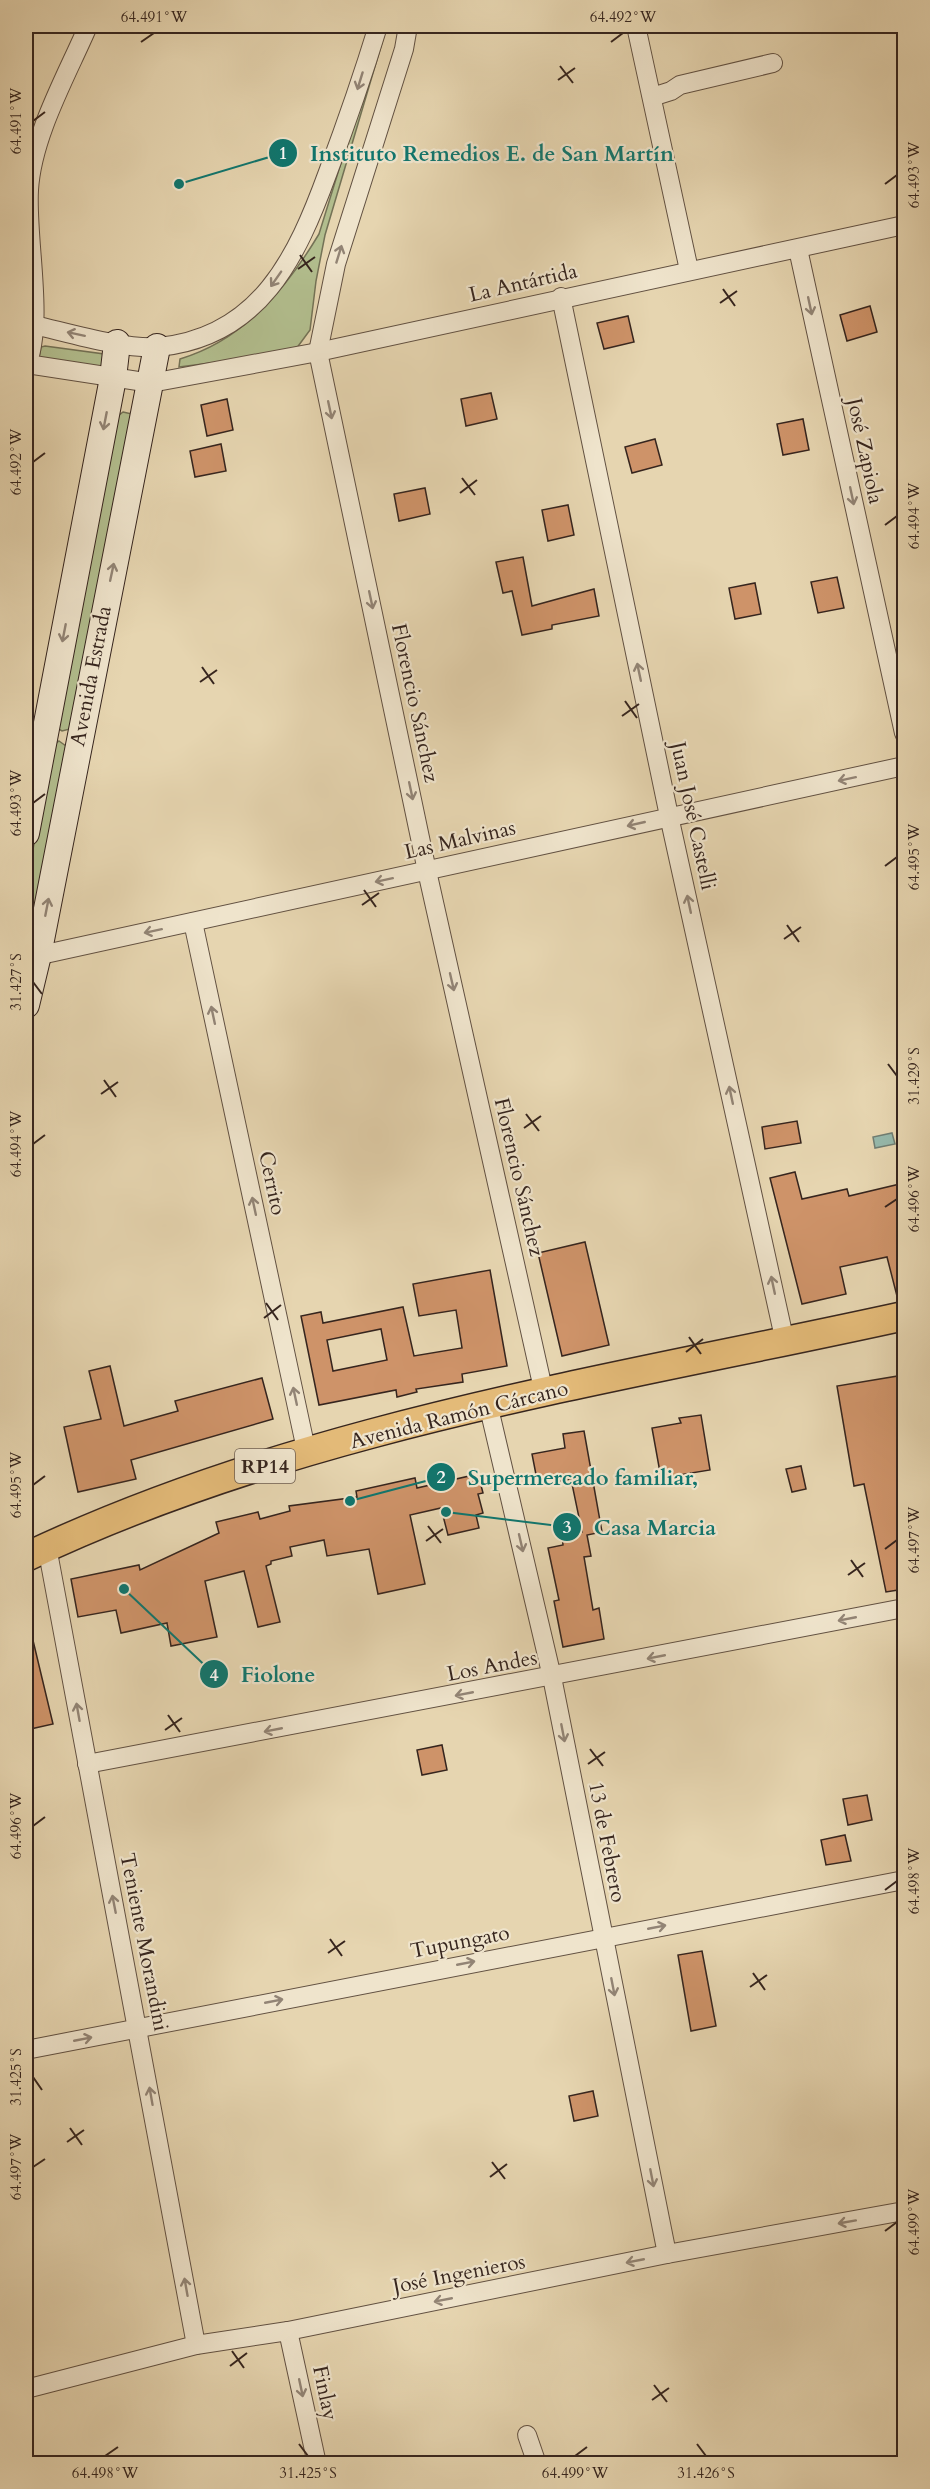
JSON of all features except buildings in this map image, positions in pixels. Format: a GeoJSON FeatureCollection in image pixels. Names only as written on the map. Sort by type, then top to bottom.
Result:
{"type":"FeatureCollection","features":[{"type":"Feature","properties":{"kind":"main road","name":"Avenida Estrada"},"geometry":{"type":"LineString","coordinates":[[26,827],[113,378],[117,343]]}},
{"type":"Feature","properties":{"kind":"main road","name":"Avenida Estrada"},"geometry":{"type":"LineString","coordinates":[[26,1005],[32,957],[157,347]]}},
{"type":"Feature","properties":{"kind":"main road"},"geometry":{"type":"LineString","coordinates":[[45,730],[79,735]]}},
{"type":"Feature","properties":{"kind":"main road","name":"Avenida Ramón Cárcano"},"geometry":{"type":"LineString","coordinates":[[36,1552],[177,1496],[308,1454],[488,1404],[904,1316]]}},
{"type":"Feature","properties":{"kind":"street"},"geometry":{"type":"LineString","coordinates":[[26,366],[34,326],[29,190],[33,164],[88,26]]}},
{"type":"Feature","properties":{"kind":"street"},"geometry":{"type":"LineString","coordinates":[[34,326],[117,343],[157,347],[197,341],[222,330],[267,293],[292,257],[314,213],[378,26]]}},
{"type":"Feature","properties":{"kind":"street","name":"Florencio Sánchez"},"geometry":{"type":"LineString","coordinates":[[408,26],[336,264],[318,352],[427,871],[544,1393]]}},
{"type":"Feature","properties":{"kind":"street"},"geometry":{"type":"LineString","coordinates":[[636,26],[689,270]]}},
{"type":"Feature","properties":{"kind":"street"},"geometry":{"type":"LineString","coordinates":[[652,97],[671,91],[680,85],[773,63]]}},
{"type":"Feature","properties":{"kind":"street","name":"La Antártida"},"geometry":{"type":"LineString","coordinates":[[26,366],[151,383],[318,352],[561,297],[904,225]]}},
{"type":"Feature","properties":{"kind":"street","name":"José Zapiola"},"geometry":{"type":"LineString","coordinates":[[798,249],[904,733]]}},
{"type":"Feature","properties":{"kind":"street","name":"Juan José Castelli"},"geometry":{"type":"LineString","coordinates":[[561,297],[669,816],[785,1342]]}},
{"type":"Feature","properties":{"kind":"street","name":"Las Malvinas"},"geometry":{"type":"LineString","coordinates":[[32,957],[904,766]]}},
{"type":"Feature","properties":{"kind":"street","name":"Cerrito"},"geometry":{"type":"LineString","coordinates":[[193,922],[308,1454]]}},
{"type":"Feature","properties":{"kind":"street","name":"13 de Febrero"},"geometry":{"type":"LineString","coordinates":[[488,1404],[552,1677],[667,2254]]}},
{"type":"Feature","properties":{"kind":"street","name":"Teniente Morandini"},"geometry":{"type":"LineString","coordinates":[[36,1552],[87,1764],[196,2345]]}},
{"type":"Feature","properties":{"kind":"street","name":"Los Andes"},"geometry":{"type":"LineString","coordinates":[[87,1764],[904,1608]]}},
{"type":"Feature","properties":{"kind":"street","name":"Tupungato"},"geometry":{"type":"LineString","coordinates":[[26,2050],[904,1880]]}},
{"type":"Feature","properties":{"kind":"street","name":"José Ingenieros"},"geometry":{"type":"LineString","coordinates":[[26,2389],[196,2345],[288,2331],[667,2254],[904,2211]]}},
{"type":"Feature","properties":{"kind":"street","name":"Finlay"},"geometry":{"type":"LineString","coordinates":[[288,2331],[317,2463]]}},
{"type":"Feature","properties":{"kind":"street"},"geometry":{"type":"LineString","coordinates":[[527,2435],[537,2463]]}},
{"type":"Feature","properties":{"kind":"green space"},"geometry":{"type":"Polygon","coordinates":[[[384,36],[325,235],[310,330],[296,349],[282,354],[179,367],[180,359],[224,339],[261,310],[292,274],[319,234],[380,37],[384,36]]]}},
{"type":"Feature","properties":{"kind":"green space"},"geometry":{"type":"Polygon","coordinates":[[[41,347],[104,354],[102,367],[39,358],[41,347]]]}},
{"type":"Feature","properties":{"kind":"green space"},"geometry":{"type":"Polygon","coordinates":[[[123,412],[132,414],[70,729],[62,731],[57,728],[118,416],[123,412]]]}},
{"type":"Feature","properties":{"kind":"green space"},"geometry":{"type":"Polygon","coordinates":[[[59,741],[66,746],[26,946],[26,889],[51,747],[59,741]]]}},
{"type":"Feature","properties":{"kind":"shaded area"},"geometry":{"type":"Polygon","coordinates":[[[892,1133],[895,1144],[875,1148],[873,1137],[892,1133]]]}},
{"type":"Feature","properties":{"kind":"place","name":"Instituto Remedios E. de San Martín"},"geometry":{"type":"Point","coordinates":[179,184]}},
{"type":"Feature","properties":{"kind":"place","name":"Supermercado familiar,"},"geometry":{"type":"Point","coordinates":[350,1501]}},
{"type":"Feature","properties":{"kind":"place","name":"Casa Marcia"},"geometry":{"type":"Point","coordinates":[446,1512]}},
{"type":"Feature","properties":{"kind":"place","name":"Fiolone"},"geometry":{"type":"Point","coordinates":[124,1589]}}]}
